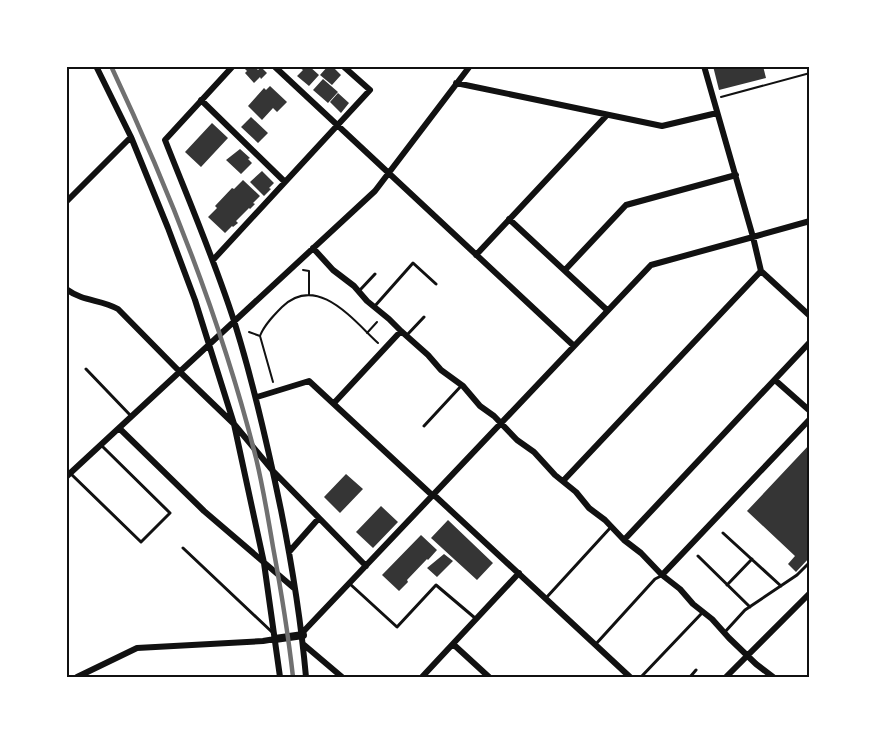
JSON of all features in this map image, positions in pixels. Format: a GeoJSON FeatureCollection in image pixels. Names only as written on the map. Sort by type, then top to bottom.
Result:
{"type":"FeatureCollection","features":[{"type":"Feature","properties":{"kind":"street"},"geometry":{"type":"LineString","coordinates":[[96,66],[131,137],[168,228],[195,300],[234,423],[264,563],[280,677]]}},
{"type":"Feature","properties":{"kind":"street"},"geometry":{"type":"LineString","coordinates":[[233,66],[165,140],[213,260],[257,397],[289,552],[302,634],[306,677]]}},
{"type":"Feature","properties":{"kind":"street"},"geometry":{"type":"LineString","coordinates":[[274,66],[574,346]]}},
{"type":"Feature","properties":{"kind":"street"},"geometry":{"type":"LineString","coordinates":[[213,260],[370,90],[343,66]]}},
{"type":"Feature","properties":{"kind":"street"},"geometry":{"type":"LineString","coordinates":[[67,473],[120,428],[375,191],[470,66]]}},
{"type":"Feature","properties":{"kind":"street"},"geometry":{"type":"LineString","coordinates":[[704,66],[761,271],[810,316]]}},
{"type":"Feature","properties":{"kind":"street"},"geometry":{"type":"LineString","coordinates":[[456,84],[662,126],[717,112]]}},
{"type":"Feature","properties":{"kind":"street"},"geometry":{"type":"LineString","coordinates":[[201,100],[285,182]]}},
{"type":"Feature","properties":{"kind":"street"},"geometry":{"type":"LineString","coordinates":[[476,255],[607,115]]}},
{"type":"Feature","properties":{"kind":"street"},"geometry":{"type":"LineString","coordinates":[[66,202],[131,137]]}},
{"type":"Feature","properties":{"kind":"street"},"geometry":{"type":"LineString","coordinates":[[565,270],[626,205],[735,175]]}},
{"type":"Feature","properties":{"kind":"street"},"geometry":{"type":"LineString","coordinates":[[509,219],[607,310]]}},
{"type":"Feature","properties":{"kind":"street"},"geometry":{"type":"LineString","coordinates":[[77,677],[137,648],[263,641],[274,636],[302,634],[651,265],[810,221]]}},
{"type":"Feature","properties":{"kind":"street"},"geometry":{"type":"LineString","coordinates":[[313,248],[333,270],[354,286],[517,440],[534,452],[590,508],[773,677]]}},
{"type":"Feature","properties":{"kind":"street"},"geometry":{"type":"LineString","coordinates":[[563,481],[761,271]]}},
{"type":"Feature","properties":{"kind":"street"},"geometry":{"type":"LineString","coordinates":[[66,289],[80,298],[109,304],[118,309],[234,423],[273,471],[366,566]]}},
{"type":"Feature","properties":{"kind":"street"},"geometry":{"type":"LineString","coordinates":[[334,403],[384,349],[403,334]]}},
{"type":"Feature","properties":{"kind":"street"},"geometry":{"type":"LineString","coordinates":[[624,540],[810,342]]}},
{"type":"Feature","properties":{"kind":"street"},"geometry":{"type":"LineString","coordinates":[[775,380],[810,411]]}},
{"type":"Feature","properties":{"kind":"street"},"geometry":{"type":"LineString","coordinates":[[257,397],[309,381],[630,677]]}},
{"type":"Feature","properties":{"kind":"street"},"geometry":{"type":"LineString","coordinates":[[662,575],[810,419]]}},
{"type":"Feature","properties":{"kind":"street"},"geometry":{"type":"LineString","coordinates":[[120,428],[204,511],[295,589]]}},
{"type":"Feature","properties":{"kind":"street"},"geometry":{"type":"LineString","coordinates":[[289,552],[319,518]]}},
{"type":"Feature","properties":{"kind":"street"},"geometry":{"type":"LineString","coordinates":[[422,677],[519,573]]}},
{"type":"Feature","properties":{"kind":"street"},"geometry":{"type":"LineString","coordinates":[[726,677],[810,593]]}},
{"type":"Feature","properties":{"kind":"street"},"geometry":{"type":"LineString","coordinates":[[303,644],[342,677]]}},
{"type":"Feature","properties":{"kind":"street"},"geometry":{"type":"LineString","coordinates":[[453,644],[489,677]]}},
{"type":"Feature","properties":{"kind":"lane"},"geometry":{"type":"LineString","coordinates":[[374,307],[413,263],[436,284]]}},
{"type":"Feature","properties":{"kind":"lane"},"geometry":{"type":"LineString","coordinates":[[359,292],[375,274]]}},
{"type":"Feature","properties":{"kind":"lane"},"geometry":{"type":"LineString","coordinates":[[403,334],[424,317]]}},
{"type":"Feature","properties":{"kind":"lane"},"geometry":{"type":"LineString","coordinates":[[86,369],[131,417]]}},
{"type":"Feature","properties":{"kind":"lane"},"geometry":{"type":"LineString","coordinates":[[424,426],[462,386]]}},
{"type":"Feature","properties":{"kind":"lane"},"geometry":{"type":"LineString","coordinates":[[67,473],[141,542],[170,513],[101,444]]}},
{"type":"Feature","properties":{"kind":"lane"},"geometry":{"type":"LineString","coordinates":[[545,598],[612,526]]}},
{"type":"Feature","properties":{"kind":"lane"},"geometry":{"type":"LineString","coordinates":[[723,533],[781,586]]}},
{"type":"Feature","properties":{"kind":"lane"},"geometry":{"type":"LineString","coordinates":[[183,548],[274,636]]}},
{"type":"Feature","properties":{"kind":"lane"},"geometry":{"type":"LineString","coordinates":[[698,556],[750,607]]}},
{"type":"Feature","properties":{"kind":"lane"},"geometry":{"type":"LineString","coordinates":[[727,585],[752,559]]}},
{"type":"Feature","properties":{"kind":"lane"},"geometry":{"type":"LineString","coordinates":[[724,633],[745,610],[797,575],[810,562]]}},
{"type":"Feature","properties":{"kind":"lane"},"geometry":{"type":"LineString","coordinates":[[596,645],[662,575]]}},
{"type":"Feature","properties":{"kind":"lane"},"geometry":{"type":"LineString","coordinates":[[350,584],[397,627],[436,585],[476,620]]}},
{"type":"Feature","properties":{"kind":"lane"},"geometry":{"type":"LineString","coordinates":[[641,677],[704,612]]}},
{"type":"Feature","properties":{"kind":"lane"},"geometry":{"type":"LineString","coordinates":[[690,677],[696,670]]}},
{"type":"Feature","properties":{"kind":"path"},"geometry":{"type":"LineString","coordinates":[[713,99],[810,73]]}},
{"type":"Feature","properties":{"kind":"path"},"geometry":{"type":"LineString","coordinates":[[297,263],[303,270],[315,271]]}},
{"type":"Feature","properties":{"kind":"path"},"geometry":{"type":"LineString","coordinates":[[309,271],[309,295]]}},
{"type":"Feature","properties":{"kind":"path"},"geometry":{"type":"LineString","coordinates":[[275,391],[260,336],[262,330],[288,301],[303,295],[332,302],[384,349]]}},
{"type":"Feature","properties":{"kind":"path"},"geometry":{"type":"LineString","coordinates":[[367,333],[377,321]]}},
{"type":"Feature","properties":{"kind":"building"},"geometry":{"type":"Polygon","coordinates":[[[247,66],[254,66],[258,70],[261,67],[267,73],[254,83],[245,73],[247,66]]]}},
{"type":"Feature","properties":{"kind":"building"},"geometry":{"type":"Polygon","coordinates":[[[309,66],[319,75],[309,86],[297,76],[303,70],[300,68],[309,66]]]}},
{"type":"Feature","properties":{"kind":"building"},"geometry":{"type":"Polygon","coordinates":[[[328,66],[332,66],[341,75],[332,85],[320,75],[328,66]]]}},
{"type":"Feature","properties":{"kind":"building"},"geometry":{"type":"Polygon","coordinates":[[[713,66],[763,66],[766,78],[719,90],[713,66]]]}},
{"type":"Feature","properties":{"kind":"building"},"geometry":{"type":"Polygon","coordinates":[[[323,79],[338,92],[328,103],[313,90],[323,79]]]}},
{"type":"Feature","properties":{"kind":"building"},"geometry":{"type":"Polygon","coordinates":[[[270,86],[287,102],[277,112],[273,108],[262,120],[248,106],[264,88],[266,90],[270,86]]]}},
{"type":"Feature","properties":{"kind":"building"},"geometry":{"type":"Polygon","coordinates":[[[338,93],[349,103],[341,113],[330,102],[338,93]]]}},
{"type":"Feature","properties":{"kind":"building"},"geometry":{"type":"Polygon","coordinates":[[[251,117],[268,133],[258,143],[241,127],[251,117]]]}},
{"type":"Feature","properties":{"kind":"building"},"geometry":{"type":"Polygon","coordinates":[[[212,123],[228,138],[201,167],[185,152],[212,123]]]}},
{"type":"Feature","properties":{"kind":"building"},"geometry":{"type":"Polygon","coordinates":[[[240,149],[252,163],[241,174],[226,160],[240,149]]]}},
{"type":"Feature","properties":{"kind":"building"},"geometry":{"type":"Polygon","coordinates":[[[262,171],[274,183],[264,196],[250,182],[262,171]]]}},
{"type":"Feature","properties":{"kind":"building"},"geometry":{"type":"Polygon","coordinates":[[[243,180],[260,196],[253,203],[255,204],[236,221],[238,223],[225,233],[208,217],[232,188],[234,189],[243,180]]]}},
{"type":"Feature","properties":{"kind":"building"},"geometry":{"type":"Polygon","coordinates":[[[810,444],[810,557],[796,572],[788,564],[795,556],[747,511],[810,444]]]}},
{"type":"Feature","properties":{"kind":"building"},"geometry":{"type":"Polygon","coordinates":[[[346,474],[363,489],[340,513],[324,497],[346,474]]]}},
{"type":"Feature","properties":{"kind":"building"},"geometry":{"type":"Polygon","coordinates":[[[381,506],[398,522],[373,548],[356,532],[381,506]]]}},
{"type":"Feature","properties":{"kind":"building"},"geometry":{"type":"Polygon","coordinates":[[[448,520],[493,563],[477,580],[431,538],[448,520]]]}},
{"type":"Feature","properties":{"kind":"building"},"geometry":{"type":"Polygon","coordinates":[[[421,535],[437,550],[399,591],[382,575],[421,535]]]}},
{"type":"Feature","properties":{"kind":"building"},"geometry":{"type":"Polygon","coordinates":[[[444,554],[453,561],[437,577],[427,568],[444,554]]]}},
{"type":"Feature","properties":{"kind":"railway"},"geometry":{"type":"LineString","coordinates":[[111,66],[174,209],[227,357],[256,458],[284,612],[293,677]]}}]}
